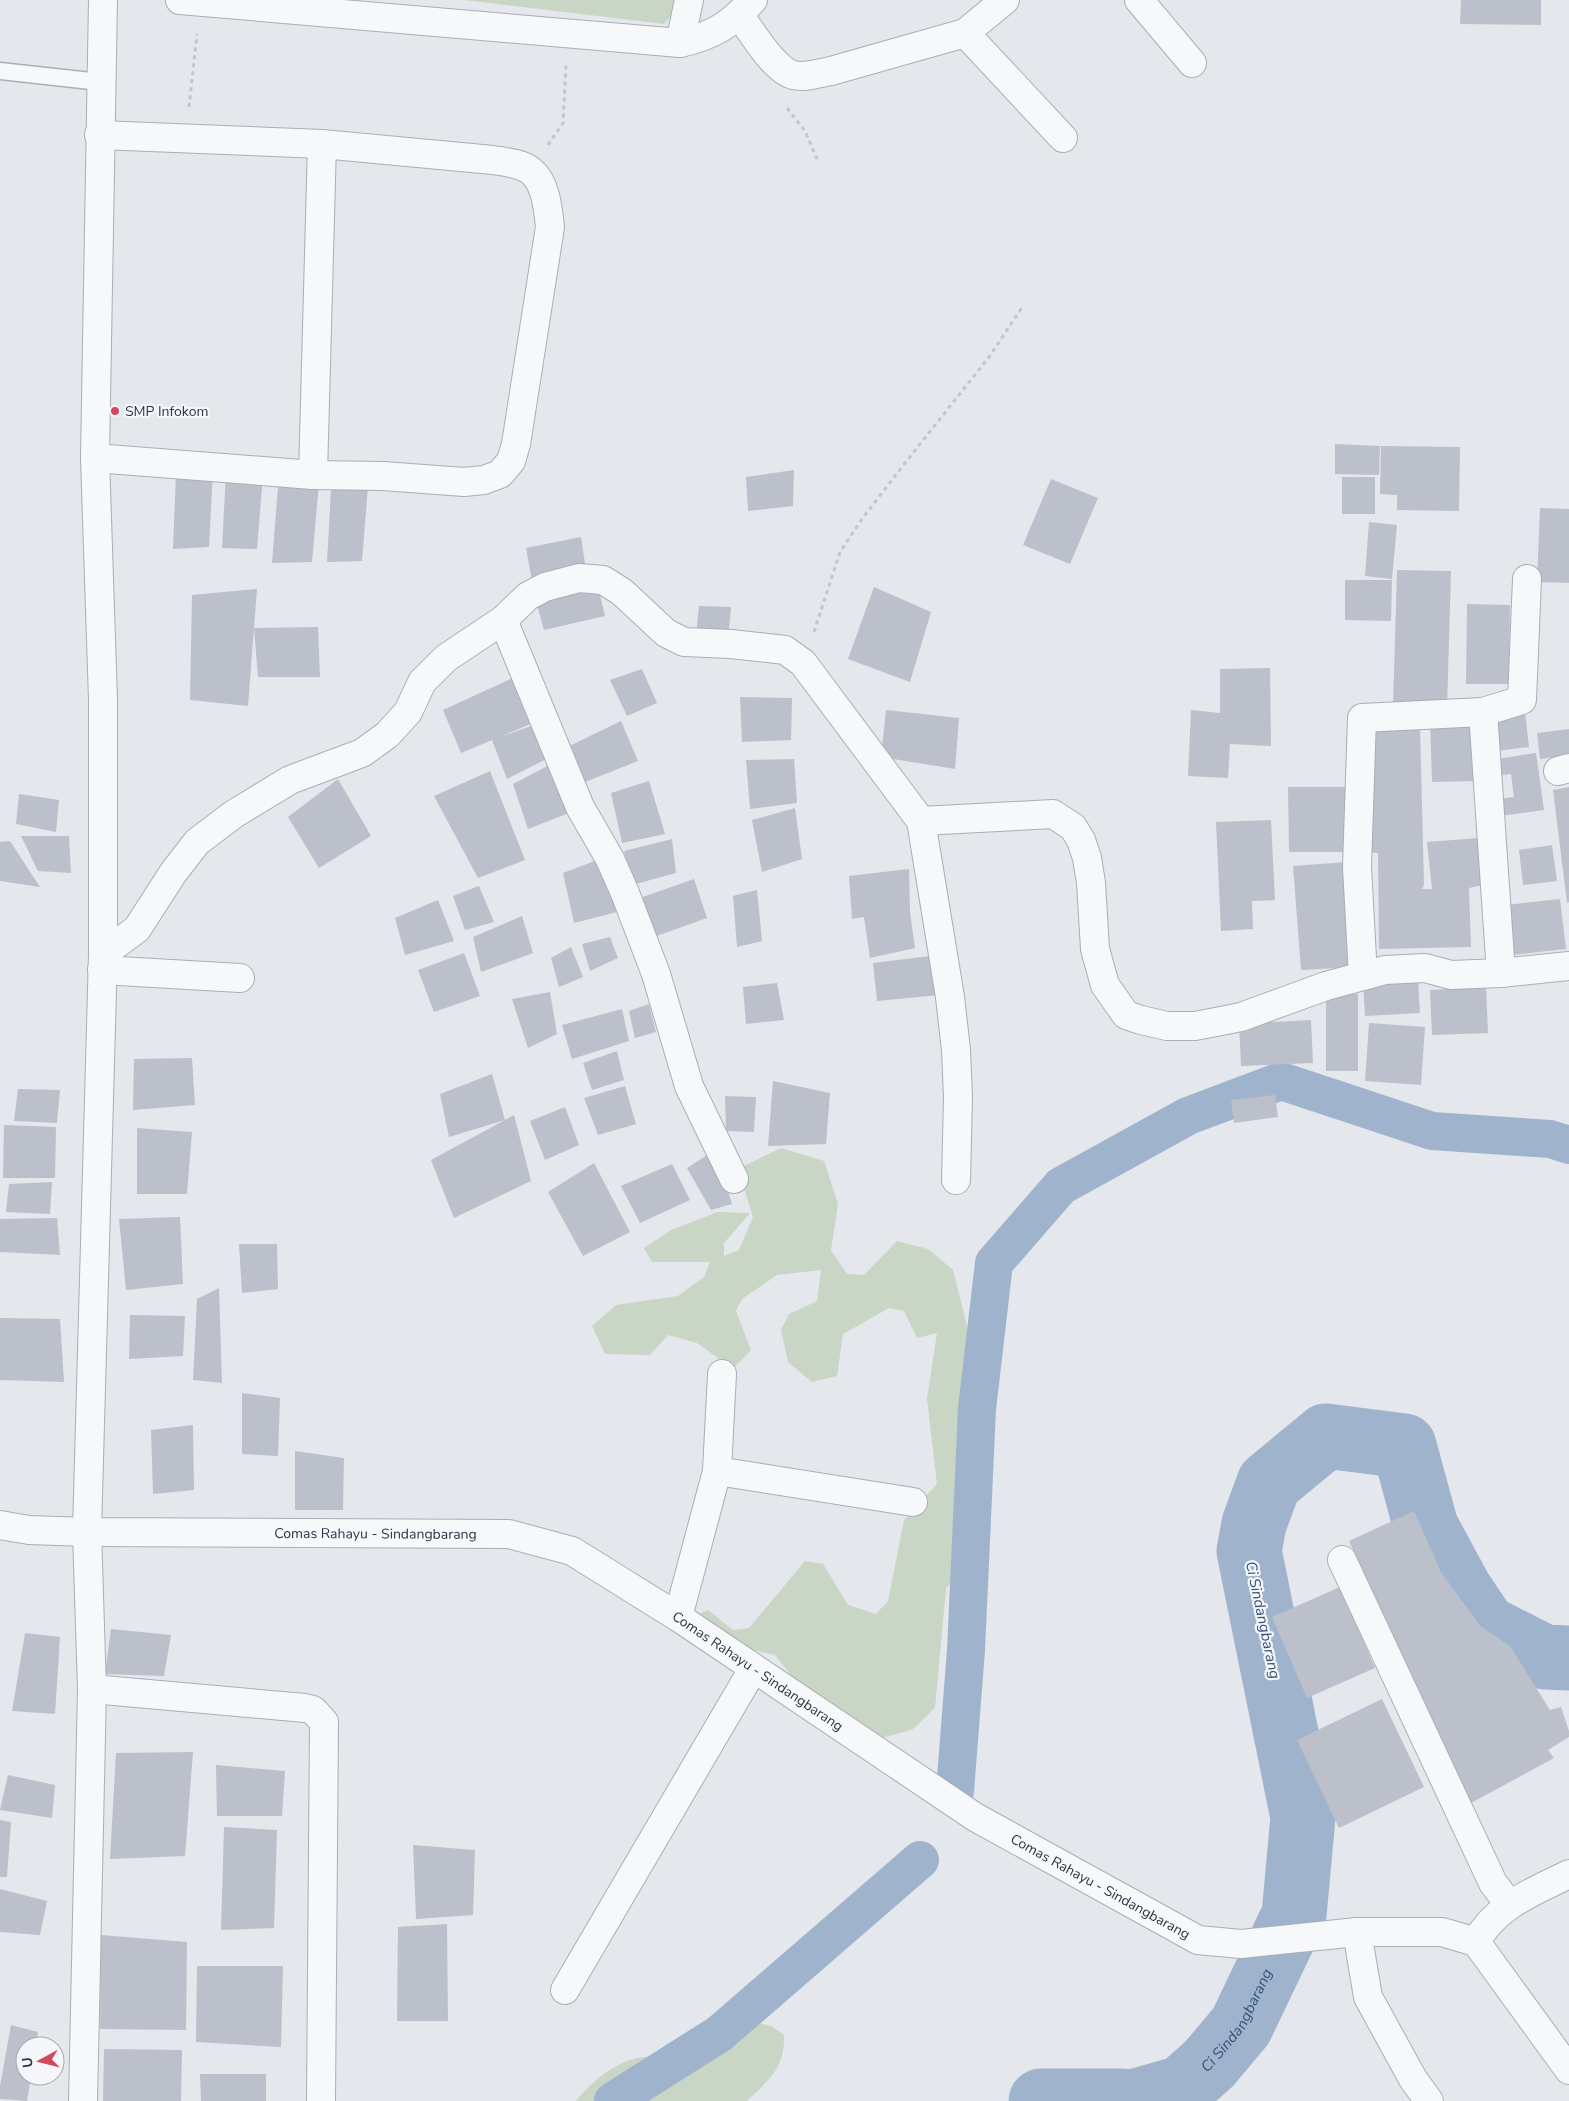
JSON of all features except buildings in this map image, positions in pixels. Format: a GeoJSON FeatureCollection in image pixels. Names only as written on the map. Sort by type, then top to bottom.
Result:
{"type":"FeatureCollection","features":[{"type":"Feature","properties":{"kind":"street"},"geometry":{"type":"LineString","coordinates":[[83,2101],[92,1689],[87,1532],[102,962],[103,700],[95,458],[99,135],[103,0]]}},
{"type":"Feature","properties":{"kind":"street"},"geometry":{"type":"LineString","coordinates":[[680,43],[689,0]]}},
{"type":"Feature","properties":{"kind":"street"},"geometry":{"type":"LineString","coordinates":[[190,1],[680,43],[701,39],[719,31],[746,7],[774,61],[792,75],[831,71],[965,33],[1004,0]]}},
{"type":"Feature","properties":{"kind":"street"},"geometry":{"type":"LineString","coordinates":[[1139,0],[1192,64]]}},
{"type":"Feature","properties":{"kind":"street"},"geometry":{"type":"LineString","coordinates":[[965,33],[1062,138]]}},
{"type":"Feature","properties":{"kind":"street"},"geometry":{"type":"LineString","coordinates":[[95,458],[313,475],[383,476],[464,482],[484,480],[500,474],[511,461],[516,444],[550,227],[547,203],[531,171],[516,164],[493,160],[322,144],[186,137],[99,135]]}},
{"type":"Feature","properties":{"kind":"street"},"geometry":{"type":"LineString","coordinates":[[313,475],[322,144]]}},
{"type":"Feature","properties":{"kind":"street"},"geometry":{"type":"LineString","coordinates":[[102,962],[137,929],[172,873],[197,842],[234,814],[290,780],[362,753],[387,735],[408,712],[422,682],[446,658],[503,620],[528,596],[544,587],[562,581],[592,578],[614,585],[666,633],[684,642],[731,644],[785,650],[804,663],[921,821],[950,997],[956,1050],[958,1097],[956,1180]]}},
{"type":"Feature","properties":{"kind":"street"},"geometry":{"type":"LineString","coordinates":[[1363,976],[1357,867],[1362,718],[1483,712],[1522,700],[1527,579]]}},
{"type":"Feature","properties":{"kind":"street"},"geometry":{"type":"LineString","coordinates":[[503,620],[580,807],[610,859],[625,893],[656,974],[689,1086],[734,1179]]}},
{"type":"Feature","properties":{"kind":"street"},"geometry":{"type":"LineString","coordinates":[[1483,712],[1501,973]]}},
{"type":"Feature","properties":{"kind":"street"},"geometry":{"type":"LineString","coordinates":[[921,821],[1054,814],[1073,827],[1081,840],[1087,858],[1091,883],[1095,948],[1105,985],[1126,1014],[1141,1020],[1167,1026],[1195,1026],[1241,1017],[1326,986],[1385,970],[1425,968],[1451,975],[1501,973],[1569,966]]}},
{"type":"Feature","properties":{"kind":"street"},"geometry":{"type":"LineString","coordinates":[[102,962],[240,978]]}},
{"type":"Feature","properties":{"kind":"street"},"geometry":{"type":"LineString","coordinates":[[678,1617],[718,1471],[722,1374]]}},
{"type":"Feature","properties":{"kind":"street"},"geometry":{"type":"LineString","coordinates":[[718,1471],[913,1502]]}},
{"type":"Feature","properties":{"kind":"street","name":"Comas Rahayu - Sindangbarang"},"geometry":{"type":"LineString","coordinates":[[0,1524],[29,1530],[87,1532],[509,1534],[572,1551],[678,1617],[975,1817],[1198,1940],[1241,1944],[1357,1932],[1442,1932],[1476,1942]]}},
{"type":"Feature","properties":{"kind":"street"},"geometry":{"type":"LineString","coordinates":[[1342,1560],[1493,1884],[1508,1904]]}},
{"type":"Feature","properties":{"kind":"street"},"geometry":{"type":"LineString","coordinates":[[565,1990],[753,1669]]}},
{"type":"Feature","properties":{"kind":"street"},"geometry":{"type":"LineString","coordinates":[[92,1689],[305,1708],[319,1715],[324,1722],[321,2101]]}},
{"type":"Feature","properties":{"kind":"street"},"geometry":{"type":"LineString","coordinates":[[1569,1874],[1508,1904],[1485,1925],[1476,1942],[1569,2070]]}},
{"type":"Feature","properties":{"kind":"street"},"geometry":{"type":"LineString","coordinates":[[1357,1932],[1368,1998],[1409,2071],[1429,2101]]}},
{"type":"Feature","properties":{"kind":"lane"},"geometry":{"type":"LineString","coordinates":[[0,71],[100,82]]}},
{"type":"Feature","properties":{"kind":"path"},"geometry":{"type":"LineString","coordinates":[[186,137],[190,1]]}},
{"type":"Feature","properties":{"kind":"path"},"geometry":{"type":"LineString","coordinates":[[531,171],[563,123],[568,32]]}},
{"type":"Feature","properties":{"kind":"path"},"geometry":{"type":"LineString","coordinates":[[804,663],[840,552],[899,470],[989,357],[1023,306]]}},
{"type":"Feature","properties":{"kind":"green space"},"geometry":{"type":"Polygon","coordinates":[[[465,0],[676,0],[675,11],[664,24],[465,0]]]}},
{"type":"Feature","properties":{"kind":"green space"},"geometry":{"type":"Polygon","coordinates":[[[781,1148],[824,1161],[838,1204],[831,1250],[847,1274],[864,1275],[897,1241],[928,1249],[953,1270],[989,1414],[989,1467],[963,1566],[946,1589],[935,1708],[913,1729],[886,1737],[843,1733],[828,1723],[775,1655],[713,1641],[698,1623],[701,1613],[708,1610],[733,1630],[749,1628],[805,1561],[823,1564],[848,1605],[876,1614],[888,1601],[904,1520],[937,1484],[927,1399],[937,1333],[917,1338],[904,1311],[889,1308],[843,1334],[837,1376],[812,1382],[788,1362],[781,1330],[789,1314],[817,1301],[821,1270],[777,1275],[742,1299],[736,1311],[751,1350],[733,1369],[697,1343],[668,1335],[650,1355],[605,1354],[592,1326],[616,1305],[678,1296],[704,1277],[710,1262],[652,1262],[644,1248],[671,1230],[718,1212],[750,1213],[724,1243],[724,1256],[739,1250],[753,1217],[738,1169],[781,1148]]]}},
{"type":"Feature","properties":{"kind":"green space"},"geometry":{"type":"Polygon","coordinates":[[[755,2022],[771,2026],[784,2035],[784,2047],[779,2065],[769,2079],[747,2101],[576,2101],[592,2084],[621,2064],[643,2057],[654,2057],[680,2066],[695,2064],[708,2056],[737,2029],[755,2022]]]}},
{"type":"Feature","properties":{"kind":"waterway"},"geometry":{"type":"LineString","coordinates":[[955,1791],[966,1650],[977,1409],[994,1263],[1061,1186],[1188,1116],[1281,1081],[1432,1131],[1550,1139],[1569,1145]]}},
{"type":"Feature","properties":{"kind":"waterway","name":"Ci Sindangbarang"},"geometry":{"type":"LineString","coordinates":[[1136,2101],[1182,2088],[1209,2064],[1241,2026],[1294,1915],[1303,1817],[1249,1551],[1254,1524],[1269,1483],[1326,1436],[1404,1446],[1426,1527],[1460,1590],[1485,1627],[1544,1657],[1569,1658]]}},
{"type":"Feature","properties":{"kind":"waterway"},"geometry":{"type":"LineString","coordinates":[[613,2101],[719,2034],[920,1860]]}},
{"type":"Feature","properties":{"kind":"waterway","name":"Ci Sindangbarang"},"geometry":{"type":"LineString","coordinates":[[1041,2101],[1122,2101]]}},
{"type":"Feature","properties":{"kind":"place","name":"SMP Infokom"},"geometry":{"type":"Point","coordinates":[115,411]}}]}
